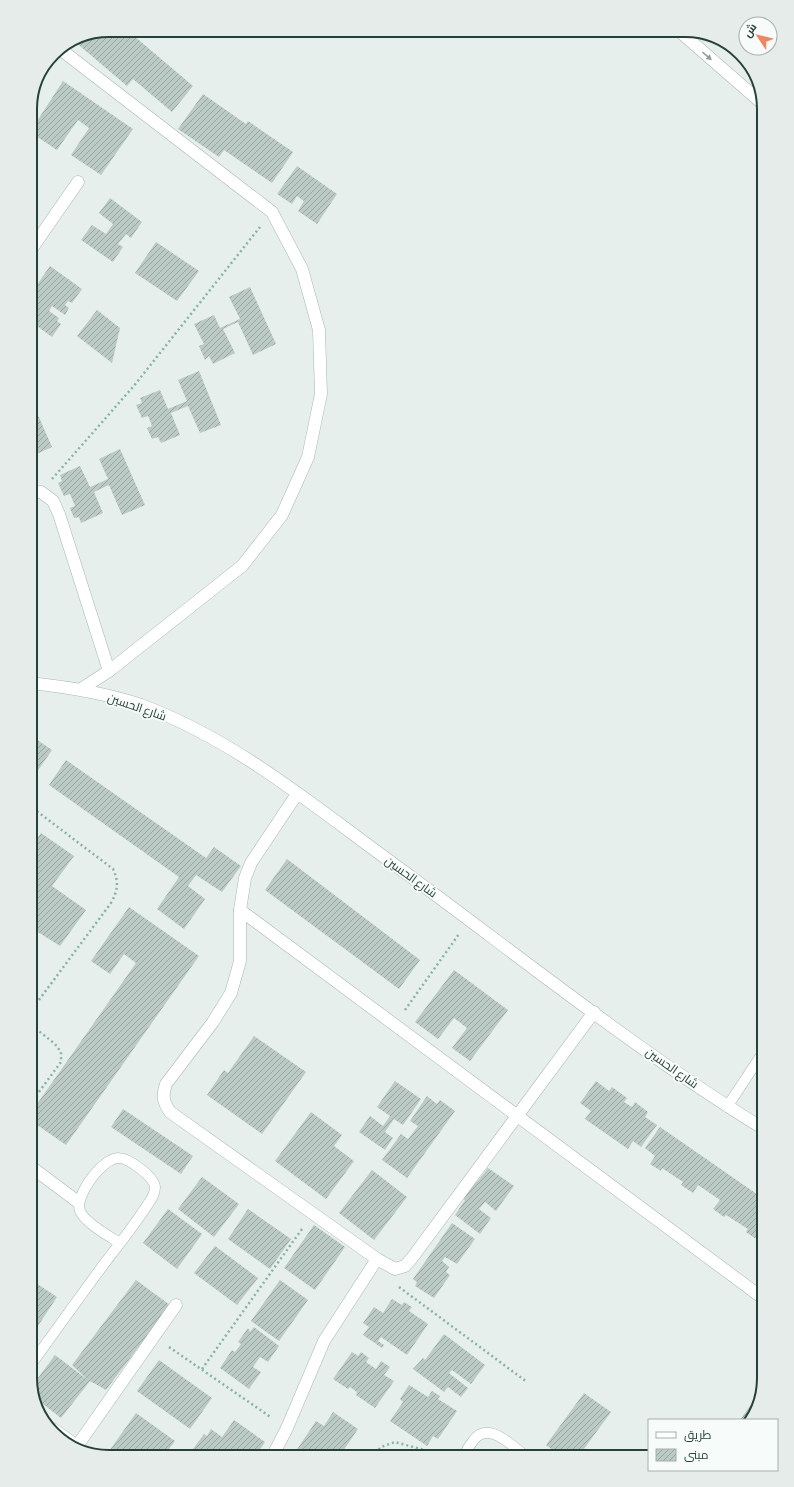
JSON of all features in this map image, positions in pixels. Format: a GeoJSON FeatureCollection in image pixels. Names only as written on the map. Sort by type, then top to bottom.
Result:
{"type":"FeatureCollection","features":[{"type":"Feature","properties":{"kind":"street"},"geometry":{"type":"LineString","coordinates":[[686,37],[756,98]]}},
{"type":"Feature","properties":{"kind":"street"},"geometry":{"type":"LineString","coordinates":[[65,52],[272,212],[302,269],[319,330],[321,394],[308,457],[282,515],[242,566],[109,670],[82,689]]}},
{"type":"Feature","properties":{"kind":"street"},"geometry":{"type":"LineString","coordinates":[[37,241],[78,182]]}},
{"type":"Feature","properties":{"kind":"street"},"geometry":{"type":"LineString","coordinates":[[37,493],[52,501],[59,514],[109,670]]}},
{"type":"Feature","properties":{"kind":"street","name":"شارع الحسين"},"geometry":{"type":"LineString","coordinates":[[37,684],[82,689],[141,705],[196,729],[248,759],[470,919],[594,1012],[727,1107],[757,1125]]}},
{"type":"Feature","properties":{"kind":"street"},"geometry":{"type":"LineString","coordinates":[[297,794],[251,863],[243,889],[240,910],[240,961],[231,993],[214,1022],[166,1084],[163,1093],[164,1103],[170,1112],[377,1259],[395,1269],[405,1266],[594,1012]]}},
{"type":"Feature","properties":{"kind":"street"},"geometry":{"type":"LineString","coordinates":[[240,910],[757,1294]]}},
{"type":"Feature","properties":{"kind":"street"},"geometry":{"type":"LineString","coordinates":[[37,1171],[78,1202]]}},
{"type":"Feature","properties":{"kind":"street"},"geometry":{"type":"LineString","coordinates":[[276,1450],[287,1428],[324,1341],[377,1259]]}},
{"type":"Feature","properties":{"kind":"street"},"geometry":{"type":"LineString","coordinates":[[81,1444],[176,1306]]}},
{"type":"Feature","properties":{"kind":"lane"},"geometry":{"type":"LineString","coordinates":[[727,1107],[757,1062]]}},
{"type":"Feature","properties":{"kind":"lane"},"geometry":{"type":"LineString","coordinates":[[37,1356],[120,1243],[152,1197],[155,1188],[152,1179],[129,1160],[120,1158],[111,1159],[104,1164],[81,1193],[78,1202],[80,1211],[85,1219],[120,1243]]}},
{"type":"Feature","properties":{"kind":"lane"},"geometry":{"type":"LineString","coordinates":[[466,1450],[476,1436],[484,1432],[494,1432],[518,1450]]}},
{"type":"Feature","properties":{"kind":"path"},"geometry":{"type":"LineString","coordinates":[[37,491],[133,387],[272,212]]}},
{"type":"Feature","properties":{"kind":"path"},"geometry":{"type":"LineString","coordinates":[[37,811],[113,869],[118,880],[117,892],[112,903],[37,1003]]}},
{"type":"Feature","properties":{"kind":"path"},"geometry":{"type":"LineString","coordinates":[[394,1025],[470,919]]}},
{"type":"Feature","properties":{"kind":"path"},"geometry":{"type":"LineString","coordinates":[[37,1030],[55,1044],[61,1052],[61,1062],[37,1095]]}},
{"type":"Feature","properties":{"kind":"path"},"geometry":{"type":"LineString","coordinates":[[202,1369],[313,1214]]}},
{"type":"Feature","properties":{"kind":"path"},"geometry":{"type":"LineString","coordinates":[[396,1285],[527,1382]]}},
{"type":"Feature","properties":{"kind":"path"},"geometry":{"type":"LineString","coordinates":[[154,1336],[287,1428]]}},
{"type":"Feature","properties":{"kind":"path"},"geometry":{"type":"LineString","coordinates":[[378,1450],[381,1447],[395,1442],[424,1450]]}},
{"type":"Feature","properties":{"kind":"building"},"geometry":{"type":"Polygon","coordinates":[[[135,37],[193,86],[172,112],[133,79],[127,86],[78,44],[90,39],[135,37]]]}},
{"type":"Feature","properties":{"kind":"building"},"geometry":{"type":"Polygon","coordinates":[[[63,81],[133,129],[101,175],[71,155],[89,128],[78,120],[57,150],[37,137],[37,121],[63,81]]]}},
{"type":"Feature","properties":{"kind":"building"},"geometry":{"type":"Polygon","coordinates":[[[203,94],[246,124],[248,121],[293,152],[272,183],[224,150],[219,157],[178,129],[203,94]]]}},
{"type":"Feature","properties":{"kind":"building"},"geometry":{"type":"Polygon","coordinates":[[[297,166],[337,194],[317,224],[298,211],[304,201],[297,196],[292,204],[277,194],[297,166]]]}},
{"type":"Feature","properties":{"kind":"building"},"geometry":{"type":"Polygon","coordinates":[[[110,198],[142,222],[131,238],[126,234],[118,244],[123,247],[113,262],[81,240],[92,225],[106,234],[113,224],[99,213],[110,198]]]}},
{"type":"Feature","properties":{"kind":"building"},"geometry":{"type":"Polygon","coordinates":[[[156,242],[199,271],[177,301],[135,273],[156,242]]]}},
{"type":"Feature","properties":{"kind":"building"},"geometry":{"type":"Polygon","coordinates":[[[50,266],[82,289],[72,303],[68,301],[65,305],[69,308],[65,315],[52,306],[49,311],[59,318],[57,321],[61,324],[52,337],[37,326],[37,285],[50,266]]]}},
{"type":"Feature","properties":{"kind":"building"},"geometry":{"type":"Polygon","coordinates":[[[250,287],[276,344],[253,355],[238,322],[223,329],[235,353],[213,364],[209,356],[205,360],[199,346],[204,344],[194,324],[214,315],[220,328],[240,319],[229,297],[250,287]]]}},
{"type":"Feature","properties":{"kind":"building"},"geometry":{"type":"Polygon","coordinates":[[[97,310],[120,328],[112,363],[77,336],[97,310]]]}},
{"type":"Feature","properties":{"kind":"building"},"geometry":{"type":"Polygon","coordinates":[[[199,371],[221,425],[200,433],[188,406],[171,413],[180,435],[161,443],[158,437],[152,439],[147,428],[152,426],[148,416],[142,418],[136,405],[142,403],[140,398],[160,390],[168,409],[187,401],[178,380],[199,371]]]}},
{"type":"Feature","properties":{"kind":"building"},"geometry":{"type":"Polygon","coordinates":[[[37,413],[52,447],[37,454],[37,413]]]}},
{"type":"Feature","properties":{"kind":"building"},"geometry":{"type":"Polygon","coordinates":[[[120,449],[145,505],[122,515],[109,485],[94,492],[103,513],[81,523],[79,517],[74,518],[70,508],[75,506],[70,494],[64,496],[58,483],[62,481],[60,475],[80,466],[90,487],[108,479],[99,459],[120,449]]]}},
{"type":"Feature","properties":{"kind":"building"},"geometry":{"type":"Polygon","coordinates":[[[37,740],[52,750],[37,772],[37,740]]]}},
{"type":"Feature","properties":{"kind":"building"},"geometry":{"type":"Polygon","coordinates":[[[66,760],[206,858],[214,847],[241,866],[222,892],[196,875],[188,886],[205,899],[184,929],[157,909],[179,877],[49,785],[66,760]]]}},
{"type":"Feature","properties":{"kind":"building"},"geometry":{"type":"Polygon","coordinates":[[[41,833],[74,856],[52,886],[86,910],[60,946],[37,931],[37,838],[41,833]]]}},
{"type":"Feature","properties":{"kind":"building"},"geometry":{"type":"Polygon","coordinates":[[[287,859],[420,960],[399,989],[265,890],[287,859]]]}},
{"type":"Feature","properties":{"kind":"building"},"geometry":{"type":"Polygon","coordinates":[[[129,907],[199,956],[66,1145],[37,1125],[37,1104],[136,963],[124,954],[110,974],[91,961],[129,907]]]}},
{"type":"Feature","properties":{"kind":"building"},"geometry":{"type":"Polygon","coordinates":[[[454,970],[508,1010],[470,1061],[452,1048],[467,1028],[454,1018],[438,1039],[415,1022],[454,970]]]}},
{"type":"Feature","properties":{"kind":"building"},"geometry":{"type":"Polygon","coordinates":[[[254,1036],[306,1072],[262,1134],[207,1095],[224,1070],[228,1073],[254,1036]]]}},
{"type":"Feature","properties":{"kind":"building"},"geometry":{"type":"Polygon","coordinates":[[[395,1081],[421,1099],[403,1125],[394,1119],[385,1132],[393,1138],[385,1150],[359,1132],[370,1116],[383,1126],[390,1116],[377,1107],[395,1081]]]}},
{"type":"Feature","properties":{"kind":"building"},"geometry":{"type":"Polygon","coordinates":[[[596,1081],[609,1091],[612,1087],[627,1098],[624,1102],[632,1107],[635,1102],[648,1112],[645,1117],[657,1125],[641,1147],[633,1141],[628,1149],[585,1119],[591,1111],[580,1103],[596,1081]]]}},
{"type":"Feature","properties":{"kind":"building"},"geometry":{"type":"Polygon","coordinates":[[[427,1096],[437,1104],[440,1100],[455,1111],[407,1178],[382,1160],[401,1134],[408,1139],[418,1126],[410,1121],[427,1096]]]}},
{"type":"Feature","properties":{"kind":"building"},"geometry":{"type":"Polygon","coordinates":[[[123,1109],[193,1156],[181,1174],[111,1127],[123,1109]]]}},
{"type":"Feature","properties":{"kind":"building"},"geometry":{"type":"Polygon","coordinates":[[[311,1112],[342,1135],[334,1146],[354,1161],[326,1199],[275,1161],[311,1112]]]}},
{"type":"Feature","properties":{"kind":"building"},"geometry":{"type":"Polygon","coordinates":[[[660,1127],[757,1194],[757,1240],[746,1232],[748,1229],[726,1215],[724,1217],[713,1209],[720,1200],[698,1185],[693,1193],[681,1185],[683,1182],[662,1168],[661,1171],[650,1164],[655,1156],[645,1148],[660,1127]]]}},
{"type":"Feature","properties":{"kind":"building"},"geometry":{"type":"Polygon","coordinates":[[[488,1168],[514,1186],[496,1211],[485,1202],[479,1209],[491,1218],[480,1234],[455,1215],[465,1200],[461,1198],[474,1180],[477,1182],[488,1168]]]}},
{"type":"Feature","properties":{"kind":"building"},"geometry":{"type":"Polygon","coordinates":[[[372,1170],[407,1197],[374,1240],[339,1213],[372,1170]]]}},
{"type":"Feature","properties":{"kind":"building"},"geometry":{"type":"Polygon","coordinates":[[[202,1177],[239,1204],[214,1237],[178,1209],[202,1177]]]}},
{"type":"Feature","properties":{"kind":"building"},"geometry":{"type":"Polygon","coordinates":[[[168,1209],[202,1234],[177,1269],[143,1243],[168,1209]]]}},
{"type":"Feature","properties":{"kind":"building"},"geometry":{"type":"Polygon","coordinates":[[[248,1209],[291,1239],[270,1269],[228,1239],[248,1209]]]}},
{"type":"Feature","properties":{"kind":"building"},"geometry":{"type":"Polygon","coordinates":[[[452,1223],[475,1239],[457,1264],[445,1257],[442,1261],[449,1267],[446,1272],[450,1275],[434,1298],[415,1286],[417,1282],[413,1279],[452,1223]]]}},
{"type":"Feature","properties":{"kind":"building"},"geometry":{"type":"Polygon","coordinates":[[[314,1225],[345,1247],[315,1290],[284,1268],[314,1225]]]}},
{"type":"Feature","properties":{"kind":"building"},"geometry":{"type":"Polygon","coordinates":[[[215,1246],[258,1278],[237,1305],[194,1273],[215,1246]]]}},
{"type":"Feature","properties":{"kind":"building"},"geometry":{"type":"Polygon","coordinates":[[[136,1280],[170,1305],[106,1390],[90,1381],[61,1418],[41,1403],[38,1392],[37,1379],[55,1355],[88,1380],[72,1365],[136,1280]]]}},
{"type":"Feature","properties":{"kind":"building"},"geometry":{"type":"Polygon","coordinates":[[[280,1280],[308,1300],[279,1341],[251,1321],[280,1280]]]}},
{"type":"Feature","properties":{"kind":"building"},"geometry":{"type":"Polygon","coordinates":[[[37,1284],[57,1297],[37,1327],[37,1284]]]}},
{"type":"Feature","properties":{"kind":"building"},"geometry":{"type":"Polygon","coordinates":[[[392,1299],[402,1305],[404,1302],[412,1307],[409,1311],[428,1324],[407,1355],[381,1337],[378,1341],[384,1345],[382,1348],[363,1335],[369,1327],[363,1323],[374,1307],[383,1313],[392,1299]]]}},
{"type":"Feature","properties":{"kind":"building"},"geometry":{"type":"Polygon","coordinates":[[[254,1327],[279,1346],[268,1362],[260,1357],[253,1367],[261,1372],[249,1389],[220,1368],[232,1350],[235,1352],[241,1344],[238,1342],[248,1328],[250,1332],[254,1327]]]}},
{"type":"Feature","properties":{"kind":"building"},"geometry":{"type":"Polygon","coordinates":[[[444,1334],[485,1365],[471,1384],[452,1370],[449,1373],[468,1388],[461,1397],[448,1387],[444,1392],[413,1369],[423,1358],[425,1360],[444,1334]]]}},
{"type":"Feature","properties":{"kind":"building"},"geometry":{"type":"Polygon","coordinates":[[[352,1352],[358,1356],[361,1352],[369,1358],[366,1362],[376,1369],[381,1361],[390,1367],[384,1375],[394,1381],[375,1408],[356,1395],[357,1392],[350,1387],[348,1389],[333,1379],[352,1352]]]}},
{"type":"Feature","properties":{"kind":"building"},"geometry":{"type":"Polygon","coordinates":[[[159,1360],[212,1398],[190,1429],[137,1391],[159,1360]]]}},
{"type":"Feature","properties":{"kind":"building"},"geometry":{"type":"Polygon","coordinates":[[[409,1385],[428,1397],[432,1391],[440,1396],[438,1399],[457,1411],[438,1439],[433,1436],[427,1446],[390,1421],[403,1402],[400,1399],[409,1385]]]}},
{"type":"Feature","properties":{"kind":"building"},"geometry":{"type":"Polygon","coordinates":[[[584,1393],[611,1412],[583,1450],[553,1450],[546,1445],[584,1393]]]}},
{"type":"Feature","properties":{"kind":"building"},"geometry":{"type":"Polygon","coordinates":[[[753,1402],[745,1418],[741,1419],[753,1402]]]}},
{"type":"Feature","properties":{"kind":"building"},"geometry":{"type":"Polygon","coordinates":[[[333,1412],[358,1429],[344,1450],[297,1450],[316,1421],[324,1426],[333,1412]]]}},
{"type":"Feature","properties":{"kind":"building"},"geometry":{"type":"Polygon","coordinates":[[[136,1413],[175,1441],[168,1450],[110,1450],[136,1413]]]}},
{"type":"Feature","properties":{"kind":"building"},"geometry":{"type":"Polygon","coordinates":[[[234,1420],[265,1442],[260,1450],[192,1450],[204,1434],[207,1436],[211,1429],[222,1437],[234,1420]]]}}]}
